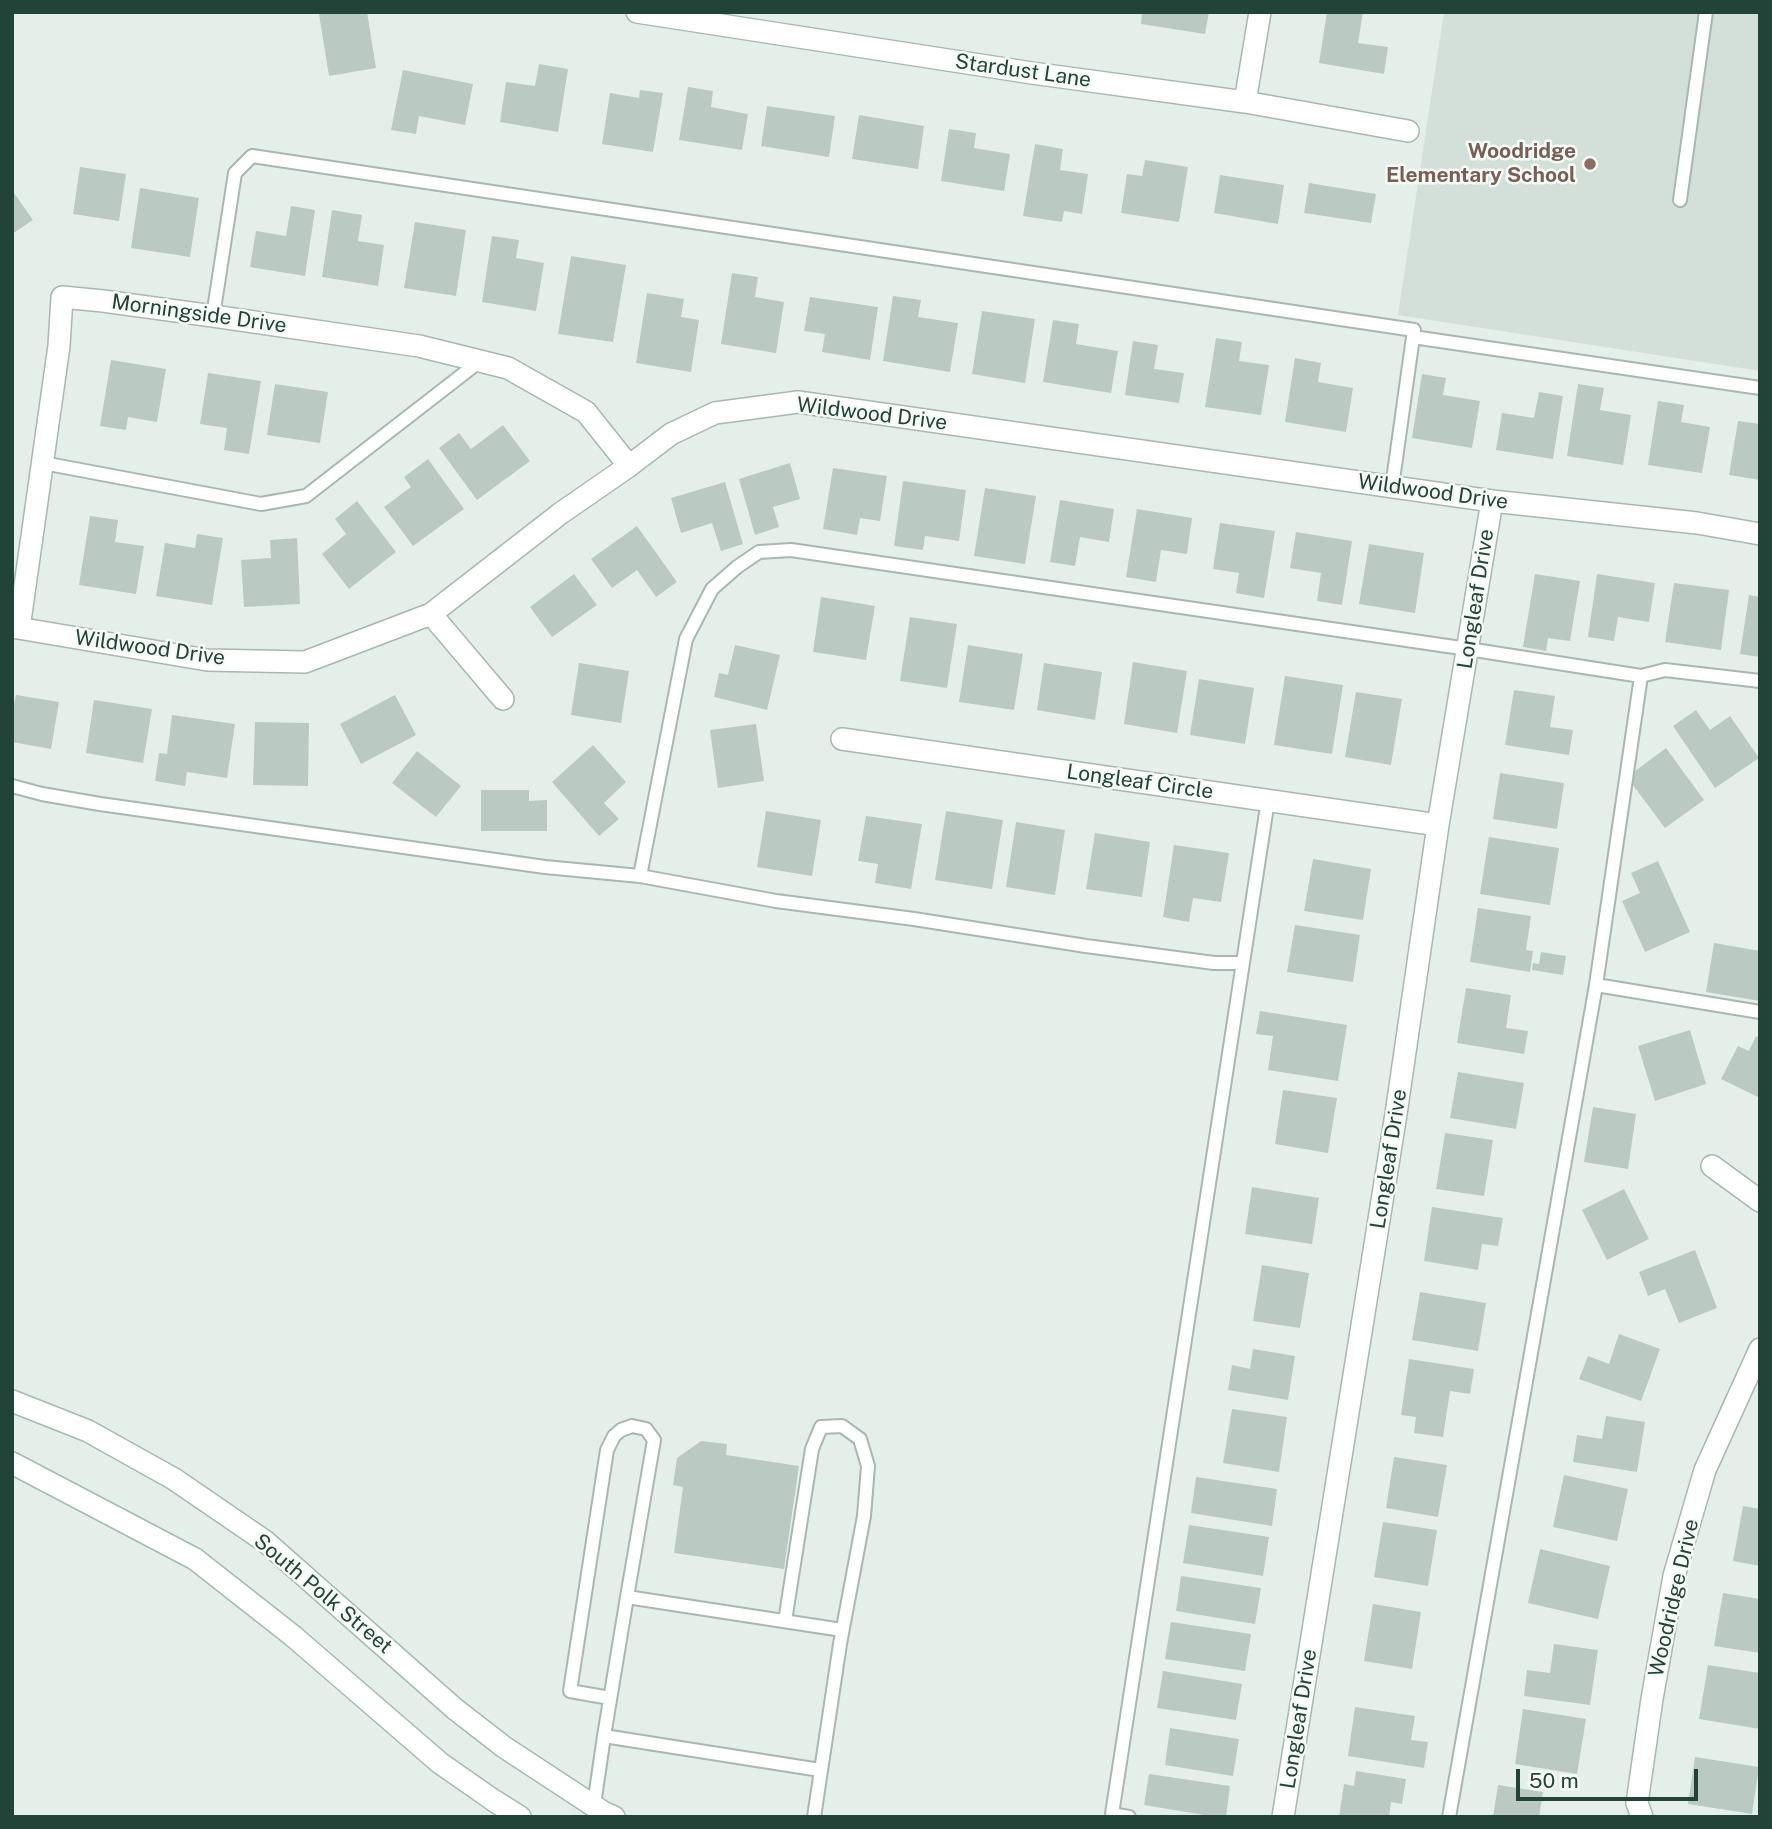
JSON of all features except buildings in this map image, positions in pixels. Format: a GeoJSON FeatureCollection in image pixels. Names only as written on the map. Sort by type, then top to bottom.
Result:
{"type":"FeatureCollection","features":[{"type":"Feature","properties":{"kind":"street","name":"Stardust Lane"},"geometry":{"type":"LineString","coordinates":[[637,12],[1031,74],[1245,102],[1408,131]]}},
{"type":"Feature","properties":{"kind":"street"},"geometry":{"type":"LineString","coordinates":[[1245,102],[1260,12]]}},
{"type":"Feature","properties":{"kind":"street","name":"Morningside Drive"},"geometry":{"type":"LineString","coordinates":[[16,627],[43,463],[59,346],[62,297],[419,346],[508,368],[586,412],[629,466]]}},
{"type":"Feature","properties":{"kind":"street","name":"Wildwood Drive"},"geometry":{"type":"LineString","coordinates":[[16,627],[207,660],[305,662],[432,614],[561,513],[671,434],[715,413],[798,402],[1492,501],[1696,523],[1760,534]]}},
{"type":"Feature","properties":{"kind":"street","name":"Longleaf Drive"},"geometry":{"type":"LineString","coordinates":[[1283,1817],[1394,1128],[1438,825],[1492,501]]}},
{"type":"Feature","properties":{"kind":"street"},"geometry":{"type":"LineString","coordinates":[[432,614],[503,699]]}},
{"type":"Feature","properties":{"kind":"street","name":"Longleaf Circle"},"geometry":{"type":"LineString","coordinates":[[842,739],[1438,825]]}},
{"type":"Feature","properties":{"kind":"street"},"geometry":{"type":"LineString","coordinates":[[1712,1166],[1760,1201]]}},
{"type":"Feature","properties":{"kind":"street","name":"Woodridge Drive"},"geometry":{"type":"LineString","coordinates":[[1642,1817],[1637,1803],[1674,1576],[1705,1470],[1760,1349]]}},
{"type":"Feature","properties":{"kind":"street","name":"South Polk Street"},"geometry":{"type":"LineString","coordinates":[[12,1401],[88,1431],[174,1479],[256,1535],[465,1717],[504,1747],[614,1817]]}},
{"type":"Feature","properties":{"kind":"street"},"geometry":{"type":"LineString","coordinates":[[12,1463],[195,1559],[293,1636],[440,1763],[520,1817]]}},
{"type":"Feature","properties":{"kind":"lane"},"geometry":{"type":"LineString","coordinates":[[1680,200],[1706,12]]}},
{"type":"Feature","properties":{"kind":"lane"},"geometry":{"type":"LineString","coordinates":[[214,316],[235,173],[252,156],[1414,331],[1392,487]]}},
{"type":"Feature","properties":{"kind":"lane"},"geometry":{"type":"LineString","coordinates":[[1413,337],[1760,388]]}},
{"type":"Feature","properties":{"kind":"lane"},"geometry":{"type":"LineString","coordinates":[[43,463],[261,503],[306,496],[480,361]]}},
{"type":"Feature","properties":{"kind":"lane"},"geometry":{"type":"LineString","coordinates":[[640,876],[686,639],[712,589],[759,552],[791,550],[1641,676],[1665,670],[1760,681]]}},
{"type":"Feature","properties":{"kind":"lane"},"geometry":{"type":"LineString","coordinates":[[1449,1817],[1596,985],[1641,676]]}},
{"type":"Feature","properties":{"kind":"lane"},"geometry":{"type":"LineString","coordinates":[[12,786],[42,794],[209,820],[545,867],[640,876],[776,901],[914,919],[1098,948],[1214,963],[1243,963]]}},
{"type":"Feature","properties":{"kind":"lane"},"geometry":{"type":"LineString","coordinates":[[1129,1817],[1112,1814],[1268,800]]}},
{"type":"Feature","properties":{"kind":"lane"},"geometry":{"type":"LineString","coordinates":[[1596,985],[1760,1012]]}},
{"type":"Feature","properties":{"kind":"lane"},"geometry":{"type":"LineString","coordinates":[[594,1805],[654,1440],[646,1429],[632,1426],[614,1436],[607,1450],[570,1691],[610,1698]]}},
{"type":"Feature","properties":{"kind":"lane"},"geometry":{"type":"LineString","coordinates":[[785,1622],[812,1449],[821,1427],[842,1426],[860,1439],[868,1466],[864,1516],[842,1630],[814,1817]]}},
{"type":"Feature","properties":{"kind":"lane"},"geometry":{"type":"LineString","coordinates":[[627,1597],[842,1630]]}},
{"type":"Feature","properties":{"kind":"lane"},"geometry":{"type":"LineString","coordinates":[[604,1736],[820,1770]]}},
{"type":"Feature","properties":{"kind":"shaded area","name":"Woodridge Elementary School"},"geometry":{"type":"Polygon","coordinates":[[[1444,12],[1760,12],[1760,371],[1398,315],[1444,12]]]}},
{"type":"Feature","properties":{"kind":"place","name":"Woodridge Elementary School"},"geometry":{"type":"Point","coordinates":[1590,164]}}]}
